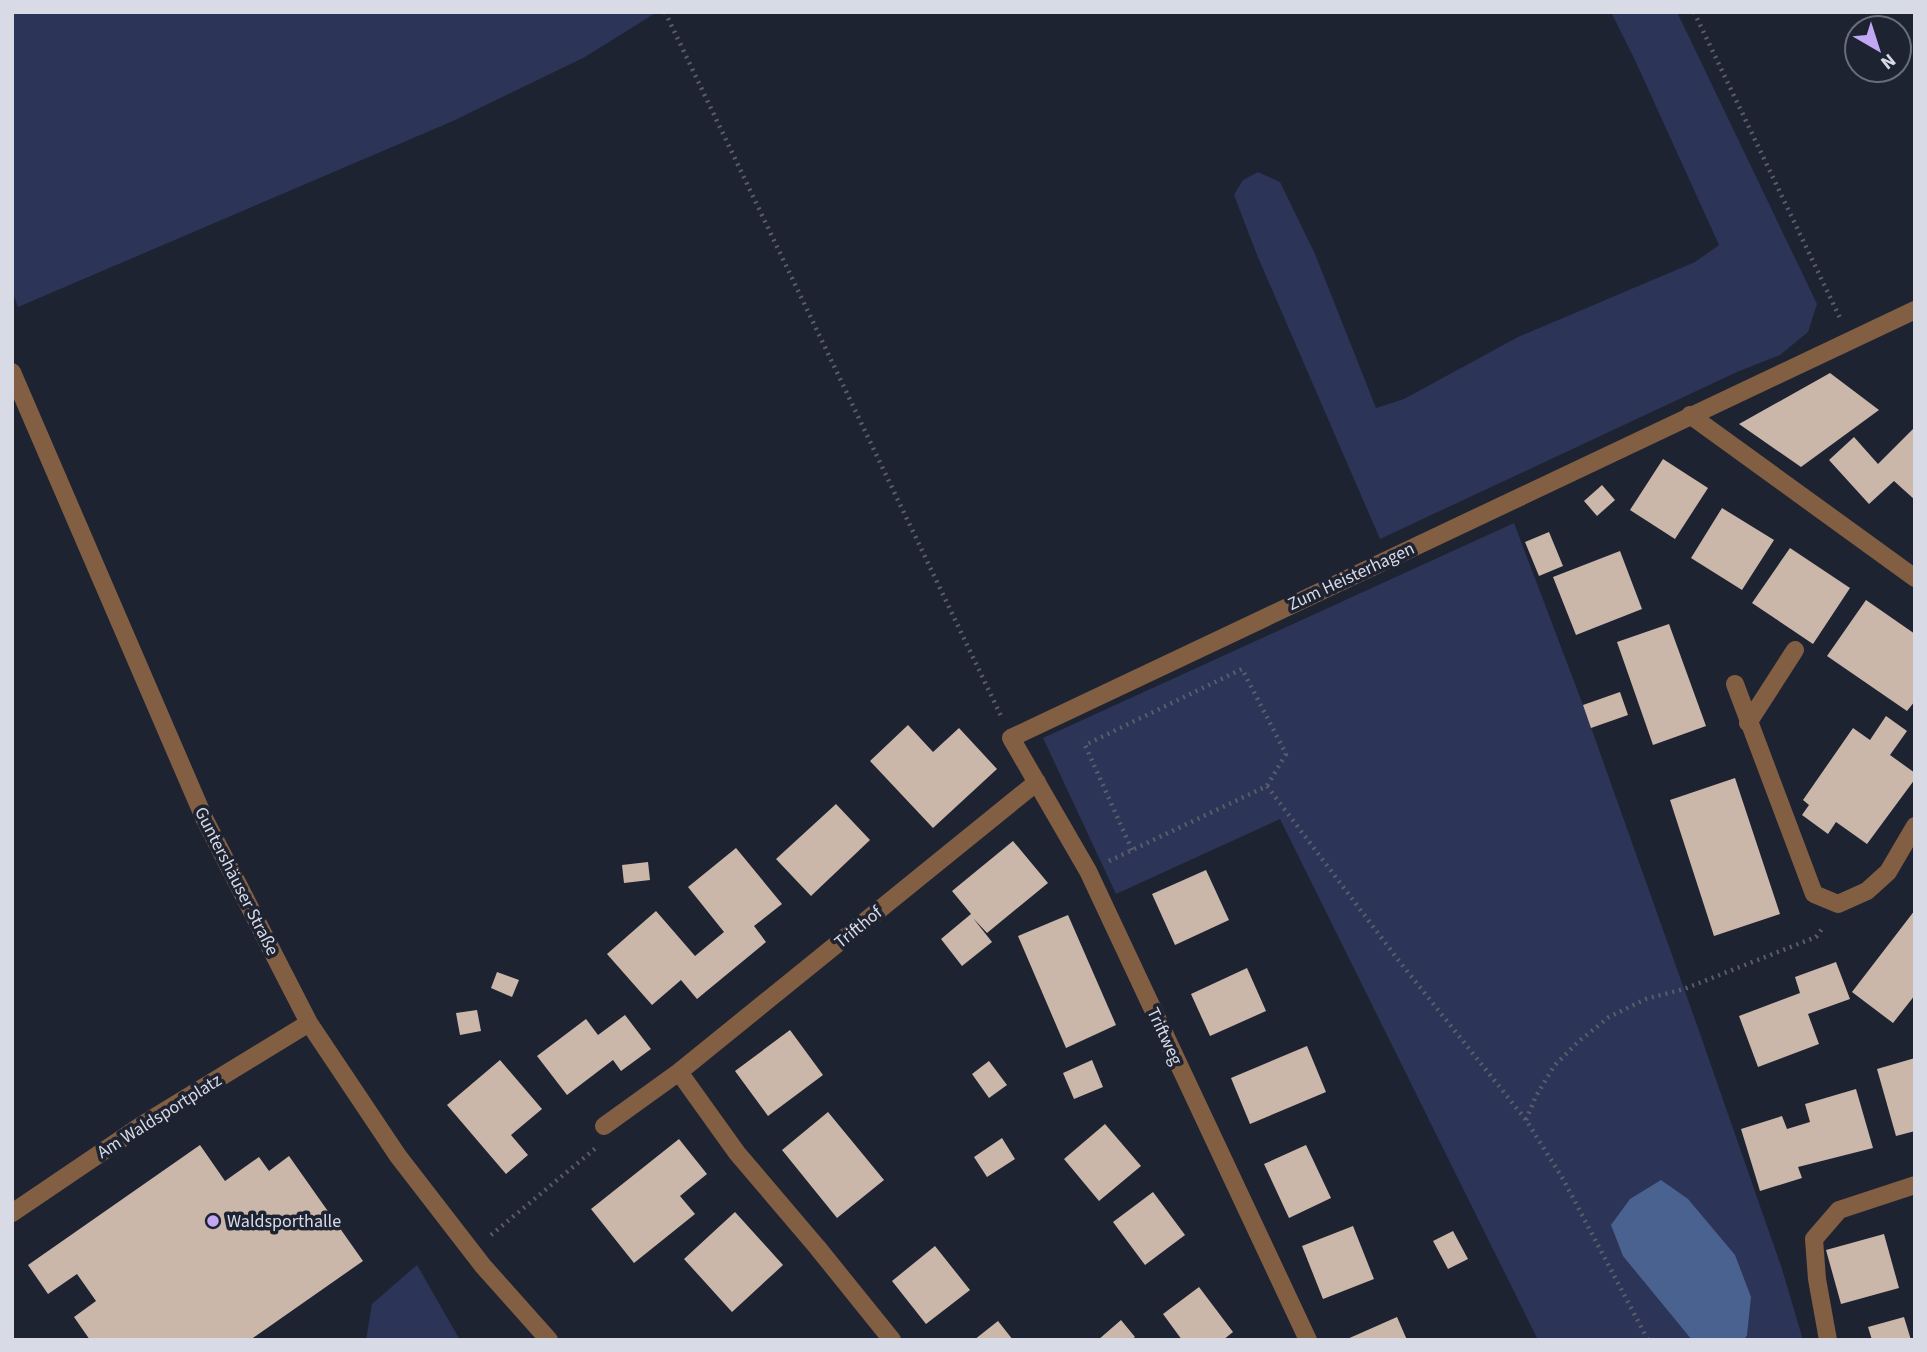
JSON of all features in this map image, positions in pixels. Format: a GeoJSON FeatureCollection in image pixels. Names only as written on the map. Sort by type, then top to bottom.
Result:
{"type":"FeatureCollection","features":[{"type":"Feature","properties":{"kind":"street","name":"Zum Heisterhagen"},"geometry":{"type":"LineString","coordinates":[[1011,738],[1915,310]]}},
{"type":"Feature","properties":{"kind":"street","name":"Guntershäuser Straße"},"geometry":{"type":"LineString","coordinates":[[12,372],[205,820],[309,1023],[398,1156],[470,1250],[549,1340]]}},
{"type":"Feature","properties":{"kind":"street"},"geometry":{"type":"LineString","coordinates":[[1690,415],[1913,575]]}},
{"type":"Feature","properties":{"kind":"street"},"geometry":{"type":"LineString","coordinates":[[1748,723],[1795,650]]}},
{"type":"Feature","properties":{"kind":"street"},"geometry":{"type":"LineString","coordinates":[[1735,684],[1814,894],[1838,904],[1867,891],[1888,872],[1915,826]]}},
{"type":"Feature","properties":{"kind":"street","name":"Triftweg"},"geometry":{"type":"LineString","coordinates":[[1011,738],[1088,871],[1308,1340]]}},
{"type":"Feature","properties":{"kind":"street","name":"Trifthof"},"geometry":{"type":"LineString","coordinates":[[604,1126],[679,1072],[1037,782]]}},
{"type":"Feature","properties":{"kind":"street","name":"Am Waldsportplatz"},"geometry":{"type":"LineString","coordinates":[[12,1213],[142,1125],[309,1023]]}},
{"type":"Feature","properties":{"kind":"street"},"geometry":{"type":"LineString","coordinates":[[679,1072],[737,1153],[892,1340]]}},
{"type":"Feature","properties":{"kind":"street"},"geometry":{"type":"LineString","coordinates":[[1828,1340],[1817,1279],[1814,1239],[1839,1210],[1915,1185]]}},
{"type":"Feature","properties":{"kind":"path"},"geometry":{"type":"LineString","coordinates":[[665,12],[1011,738]]}},
{"type":"Feature","properties":{"kind":"path"},"geometry":{"type":"LineString","coordinates":[[1694,12],[1850,339]]}},
{"type":"Feature","properties":{"kind":"path"},"geometry":{"type":"LineString","coordinates":[[1088,871],[1268,786],[1286,754],[1242,669],[1085,745],[1132,850]]}},
{"type":"Feature","properties":{"kind":"path"},"geometry":{"type":"LineString","coordinates":[[1268,786],[1399,961],[1526,1120],[1563,1179],[1648,1340]]}},
{"type":"Feature","properties":{"kind":"path"},"geometry":{"type":"LineString","coordinates":[[1526,1120],[1536,1096],[1554,1066],[1609,1017],[1646,999],[1684,989],[1816,937],[1838,904]]}},
{"type":"Feature","properties":{"kind":"path"},"geometry":{"type":"LineString","coordinates":[[470,1250],[612,1135],[604,1126]]}},
{"type":"Feature","properties":{"kind":"shaded area"},"geometry":{"type":"Polygon","coordinates":[[[12,12],[657,12],[585,57],[453,121],[18,307],[12,291],[12,12]]]}},
{"type":"Feature","properties":{"kind":"shaded area"},"geometry":{"type":"Polygon","coordinates":[[[1611,12],[1677,12],[1817,304],[1808,332],[1780,355],[1737,372],[1380,539],[1257,255],[1234,195],[1243,180],[1258,172],[1280,182],[1315,254],[1376,408],[1404,399],[1518,337],[1695,262],[1719,245],[1611,12]]]}},
{"type":"Feature","properties":{"kind":"shaded area"},"geometry":{"type":"Polygon","coordinates":[[[1514,523],[1583,705],[1698,1028],[1782,1269],[1803,1340],[1538,1340],[1280,819],[1116,894],[1043,738],[1514,523]]]}},
{"type":"Feature","properties":{"kind":"shaded area"},"geometry":{"type":"Polygon","coordinates":[[[1661,1180],[1688,1199],[1735,1255],[1751,1297],[1747,1335],[1744,1340],[1692,1340],[1623,1256],[1611,1225],[1630,1199],[1661,1180]]]}},
{"type":"Feature","properties":{"kind":"shaded area"},"geometry":{"type":"Polygon","coordinates":[[[417,1265],[460,1340],[366,1340],[372,1304],[417,1265]]]}},
{"type":"Feature","properties":{"kind":"building"},"geometry":{"type":"Polygon","coordinates":[[[1830,373],[1879,410],[1801,467],[1739,424],[1830,373]]]}},
{"type":"Feature","properties":{"kind":"building"},"geometry":{"type":"Polygon","coordinates":[[[1915,427],[1915,500],[1894,481],[1869,504],[1829,460],[1854,437],[1878,464],[1915,427]]]}},
{"type":"Feature","properties":{"kind":"building"},"geometry":{"type":"Polygon","coordinates":[[[1663,459],[1708,488],[1675,539],[1630,510],[1663,459]]]}},
{"type":"Feature","properties":{"kind":"building"},"geometry":{"type":"Polygon","coordinates":[[[1602,485],[1615,500],[1597,516],[1584,501],[1602,485]]]}},
{"type":"Feature","properties":{"kind":"building"},"geometry":{"type":"Polygon","coordinates":[[[1722,508],[1774,540],[1742,590],[1691,558],[1722,508]]]}},
{"type":"Feature","properties":{"kind":"building"},"geometry":{"type":"Polygon","coordinates":[[[1549,532],[1563,566],[1539,576],[1525,542],[1549,532]]]}},
{"type":"Feature","properties":{"kind":"building"},"geometry":{"type":"Polygon","coordinates":[[[1790,548],[1850,588],[1813,644],[1752,603],[1790,548]]]}},
{"type":"Feature","properties":{"kind":"building"},"geometry":{"type":"Polygon","coordinates":[[[1620,551],[1642,609],[1576,635],[1553,577],[1620,551]]]}},
{"type":"Feature","properties":{"kind":"building"},"geometry":{"type":"Polygon","coordinates":[[[1866,600],[1915,634],[1915,701],[1907,711],[1827,656],[1866,600]]]}},
{"type":"Feature","properties":{"kind":"building"},"geometry":{"type":"Polygon","coordinates":[[[1669,624],[1706,726],[1653,745],[1617,642],[1669,624]]]}},
{"type":"Feature","properties":{"kind":"building"},"geometry":{"type":"Polygon","coordinates":[[[1620,692],[1628,715],[1591,728],[1583,705],[1620,692]]]}},
{"type":"Feature","properties":{"kind":"building"},"geometry":{"type":"Polygon","coordinates":[[[1886,716],[1907,731],[1890,755],[1915,773],[1915,779],[1867,844],[1836,822],[1828,834],[1802,815],[1809,805],[1803,800],[1853,728],[1870,740],[1886,716]]]}},
{"type":"Feature","properties":{"kind":"building"},"geometry":{"type":"Polygon","coordinates":[[[908,725],[933,752],[959,728],[997,769],[933,828],[870,761],[908,725]]]}},
{"type":"Feature","properties":{"kind":"building"},"geometry":{"type":"Polygon","coordinates":[[[1735,778],[1780,914],[1714,936],[1670,800],[1735,778]]]}},
{"type":"Feature","properties":{"kind":"building"},"geometry":{"type":"Polygon","coordinates":[[[836,804],[870,840],[811,896],[776,859],[836,804]]]}},
{"type":"Feature","properties":{"kind":"building"},"geometry":{"type":"Polygon","coordinates":[[[1013,841],[1048,883],[987,933],[973,918],[992,942],[962,966],[941,939],[971,914],[952,891],[1013,841]]]}},
{"type":"Feature","properties":{"kind":"building"},"geometry":{"type":"Polygon","coordinates":[[[736,848],[782,904],[754,926],[766,942],[697,999],[681,980],[652,1005],[607,954],[656,911],[695,956],[724,932],[688,887],[736,848]]]}},
{"type":"Feature","properties":{"kind":"building"},"geometry":{"type":"Polygon","coordinates":[[[648,862],[650,880],[624,883],[622,865],[648,862]]]}},
{"type":"Feature","properties":{"kind":"building"},"geometry":{"type":"Polygon","coordinates":[[[1206,870],[1229,920],[1175,945],[1152,894],[1206,870]]]}},
{"type":"Feature","properties":{"kind":"building"},"geometry":{"type":"Polygon","coordinates":[[[1915,910],[1915,995],[1893,1023],[1852,992],[1915,910]]]}},
{"type":"Feature","properties":{"kind":"building"},"geometry":{"type":"Polygon","coordinates":[[[1068,915],[1116,1025],[1066,1048],[1018,936],[1068,915]]]}},
{"type":"Feature","properties":{"kind":"building"},"geometry":{"type":"Polygon","coordinates":[[[1836,962],[1850,999],[1808,1014],[1819,1044],[1758,1067],[1739,1016],[1800,993],[1795,977],[1836,962]]]}},
{"type":"Feature","properties":{"kind":"building"},"geometry":{"type":"Polygon","coordinates":[[[1247,968],[1266,1011],[1210,1036],[1191,994],[1247,968]]]}},
{"type":"Feature","properties":{"kind":"building"},"geometry":{"type":"Polygon","coordinates":[[[497,972],[519,980],[512,997],[491,988],[497,972]]]}},
{"type":"Feature","properties":{"kind":"building"},"geometry":{"type":"Polygon","coordinates":[[[477,1010],[481,1031],[460,1035],[456,1013],[477,1010]]]}},
{"type":"Feature","properties":{"kind":"building"},"geometry":{"type":"Polygon","coordinates":[[[625,1015],[651,1049],[621,1071],[613,1060],[567,1095],[537,1056],[586,1019],[598,1035],[625,1015]]]}},
{"type":"Feature","properties":{"kind":"building"},"geometry":{"type":"Polygon","coordinates":[[[790,1030],[823,1075],[768,1116],[735,1071],[790,1030]]]}},
{"type":"Feature","properties":{"kind":"building"},"geometry":{"type":"Polygon","coordinates":[[[1307,1046],[1326,1092],[1250,1124],[1231,1078],[1307,1046]]]}},
{"type":"Feature","properties":{"kind":"building"},"geometry":{"type":"Polygon","coordinates":[[[1915,1058],[1915,1131],[1896,1136],[1877,1069],[1915,1058]]]}},
{"type":"Feature","properties":{"kind":"building"},"geometry":{"type":"Polygon","coordinates":[[[500,1060],[542,1109],[511,1135],[528,1155],[506,1174],[447,1105],[500,1060]]]}},
{"type":"Feature","properties":{"kind":"building"},"geometry":{"type":"Polygon","coordinates":[[[1092,1060],[1103,1087],[1074,1099],[1063,1073],[1092,1060]]]}},
{"type":"Feature","properties":{"kind":"building"},"geometry":{"type":"Polygon","coordinates":[[[989,1061],[1007,1085],[989,1098],[972,1074],[989,1061]]]}},
{"type":"Feature","properties":{"kind":"building"},"geometry":{"type":"Polygon","coordinates":[[[1856,1089],[1873,1148],[1798,1167],[1802,1178],[1760,1191],[1741,1129],[1782,1116],[1787,1129],[1810,1122],[1805,1104],[1856,1089]]]}},
{"type":"Feature","properties":{"kind":"building"},"geometry":{"type":"Polygon","coordinates":[[[828,1112],[884,1180],[837,1218],[782,1150],[828,1112]]]}},
{"type":"Feature","properties":{"kind":"building"},"geometry":{"type":"Polygon","coordinates":[[[1105,1124],[1141,1166],[1099,1201],[1064,1159],[1105,1124]]]}},
{"type":"Feature","properties":{"kind":"building"},"geometry":{"type":"Polygon","coordinates":[[[1002,1138],[1015,1159],[987,1177],[974,1157],[1002,1138]]]}},
{"type":"Feature","properties":{"kind":"building"},"geometry":{"type":"Polygon","coordinates":[[[679,1139],[707,1174],[680,1196],[695,1214],[634,1263],[591,1209],[679,1139]]]}},
{"type":"Feature","properties":{"kind":"building","name":"Waldsporthalle"},"geometry":{"type":"Polygon","coordinates":[[[200,1145],[225,1181],[259,1157],[269,1171],[289,1156],[363,1261],[250,1340],[90,1340],[74,1317],[96,1301],[77,1274],[48,1294],[28,1265],[200,1145]]]}},
{"type":"Feature","properties":{"kind":"building"},"geometry":{"type":"Polygon","coordinates":[[[1306,1145],[1331,1198],[1289,1218],[1264,1164],[1306,1145]]]}},
{"type":"Feature","properties":{"kind":"building"},"geometry":{"type":"Polygon","coordinates":[[[1153,1192],[1185,1235],[1145,1265],[1113,1222],[1153,1192]]]}},
{"type":"Feature","properties":{"kind":"building"},"geometry":{"type":"Polygon","coordinates":[[[735,1212],[783,1265],[732,1312],[684,1259],[735,1212]]]}},
{"type":"Feature","properties":{"kind":"building"},"geometry":{"type":"Polygon","coordinates":[[[1353,1226],[1374,1279],[1323,1299],[1302,1246],[1353,1226]]]}},
{"type":"Feature","properties":{"kind":"building"},"geometry":{"type":"Polygon","coordinates":[[[1453,1231],[1468,1259],[1448,1269],[1433,1241],[1453,1231]]]}},
{"type":"Feature","properties":{"kind":"building"},"geometry":{"type":"Polygon","coordinates":[[[1884,1234],[1899,1288],[1841,1304],[1826,1250],[1884,1234]]]}},
{"type":"Feature","properties":{"kind":"building"},"geometry":{"type":"Polygon","coordinates":[[[935,1246],[970,1290],[926,1324],[892,1281],[935,1246]]]}},
{"type":"Feature","properties":{"kind":"building"},"geometry":{"type":"Polygon","coordinates":[[[1199,1287],[1233,1332],[1223,1340],[1182,1340],[1163,1314],[1199,1287]]]}},
{"type":"Feature","properties":{"kind":"building"},"geometry":{"type":"Polygon","coordinates":[[[1397,1317],[1407,1340],[1345,1340],[1397,1317]]]}},
{"type":"Feature","properties":{"kind":"building"},"geometry":{"type":"Polygon","coordinates":[[[1904,1317],[1911,1340],[1872,1340],[1868,1327],[1904,1317]]]}},
{"type":"Feature","properties":{"kind":"building"},"geometry":{"type":"Polygon","coordinates":[[[1121,1320],[1135,1337],[1131,1340],[1098,1340],[1121,1320]]]}},
{"type":"Feature","properties":{"kind":"building"},"geometry":{"type":"Polygon","coordinates":[[[998,1321],[1013,1340],[974,1340],[998,1321]]]}},
{"type":"Feature","properties":{"kind":"place","name":"Waldsporthalle"},"geometry":{"type":"Point","coordinates":[213,1221]}}]}
